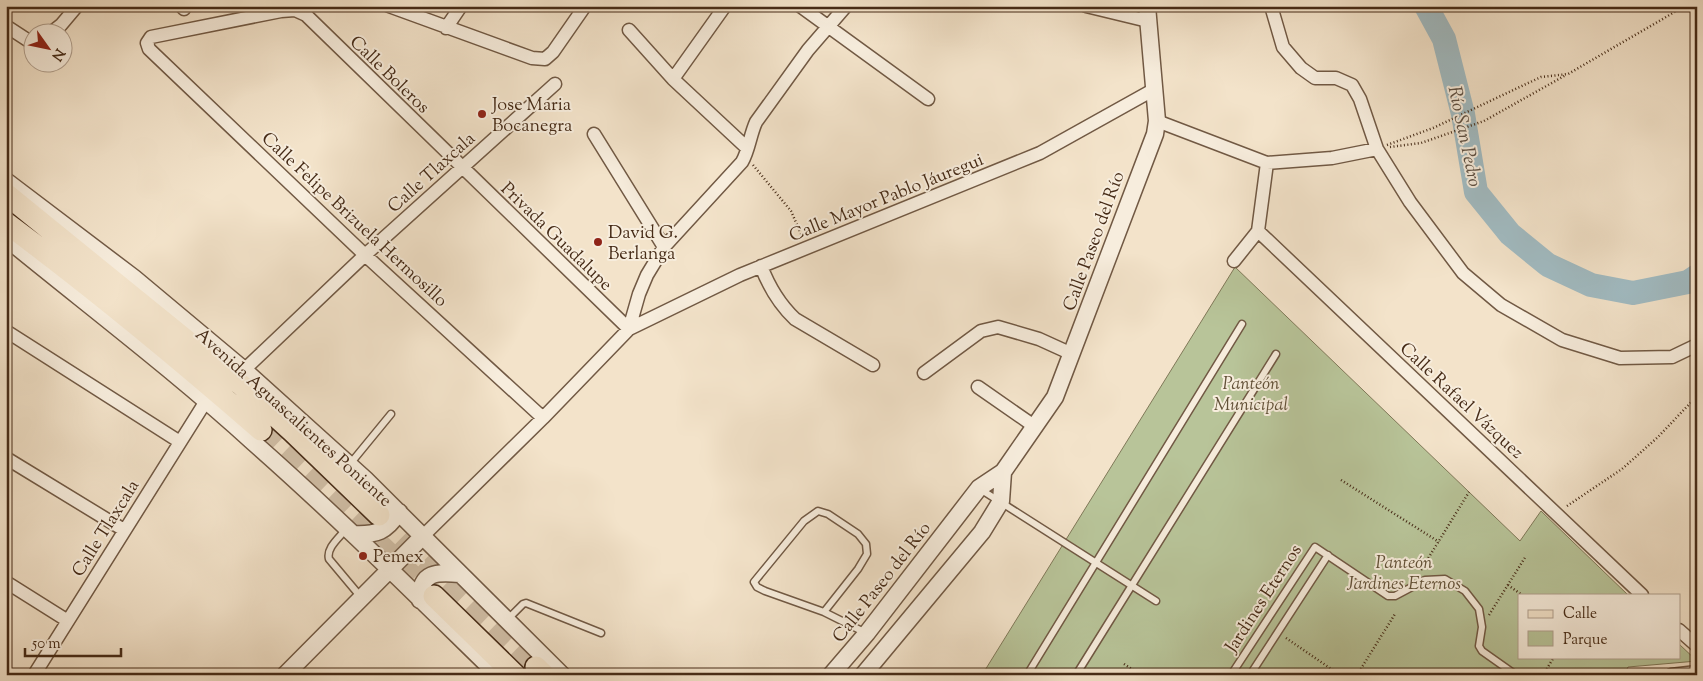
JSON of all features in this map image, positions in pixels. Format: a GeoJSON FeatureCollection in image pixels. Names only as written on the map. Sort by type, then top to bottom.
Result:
{"type":"FeatureCollection","features":[{"type":"Feature","properties":{"kind":"main road","name":"Avenida Aguascalientes Poniente"},"geometry":{"type":"LineString","coordinates":[[6,194],[240,384],[293,432],[389,513]]}},
{"type":"Feature","properties":{"kind":"main road","name":"Avenida Aguascalientes Poniente"},"geometry":{"type":"LineString","coordinates":[[6,222],[217,391],[261,430]]}},
{"type":"Feature","properties":{"kind":"main road"},"geometry":{"type":"LineString","coordinates":[[427,598],[515,675]]}},
{"type":"Feature","properties":{"kind":"street"},"geometry":{"type":"LineString","coordinates":[[64,22],[77,6]]}},
{"type":"Feature","properties":{"kind":"street"},"geometry":{"type":"LineString","coordinates":[[388,6],[532,58],[544,59],[553,52],[585,6]]}},
{"type":"Feature","properties":{"kind":"street"},"geometry":{"type":"LineString","coordinates":[[446,28],[461,6]]}},
{"type":"Feature","properties":{"kind":"street"},"geometry":{"type":"LineString","coordinates":[[673,79],[725,6]]}},
{"type":"Feature","properties":{"kind":"street"},"geometry":{"type":"LineString","coordinates":[[800,6],[928,99]]}},
{"type":"Feature","properties":{"kind":"street"},"geometry":{"type":"LineString","coordinates":[[284,675],[389,568],[543,418],[629,329],[639,294],[647,275],[664,247],[742,162],[756,122],[808,50],[846,6]]}},
{"type":"Feature","properties":{"kind":"street"},"geometry":{"type":"LineString","coordinates":[[1086,6],[1148,14]]}},
{"type":"Feature","properties":{"kind":"street"},"geometry":{"type":"LineString","coordinates":[[1272,6],[1283,47],[1301,68],[1315,78],[1336,78],[1352,85],[1360,99],[1377,149],[1410,202],[1463,273],[1501,305],[1562,340],[1620,358],[1672,357],[1697,345]]}},
{"type":"Feature","properties":{"kind":"street","name":"Calle Boleros"},"geometry":{"type":"LineString","coordinates":[[147,43],[151,37],[295,10],[306,16],[462,168]]}},
{"type":"Feature","properties":{"kind":"street","name":"Calle Paseo del Río"},"geometry":{"type":"LineString","coordinates":[[831,675],[867,633],[980,488],[1003,472],[1055,397],[1155,134],[1157,121],[1148,14]]}},
{"type":"Feature","properties":{"kind":"street"},"geometry":{"type":"LineString","coordinates":[[6,26],[22,36]]}},
{"type":"Feature","properties":{"kind":"street"},"geometry":{"type":"LineString","coordinates":[[629,30],[673,79],[747,152]]}},
{"type":"Feature","properties":{"kind":"street","name":"Calle Felipe Brizuela Hermosillo"},"geometry":{"type":"LineString","coordinates":[[147,43],[149,49],[366,255],[543,418]]}},
{"type":"Feature","properties":{"kind":"street","name":"Calle Tlaxcala"},"geometry":{"type":"LineString","coordinates":[[244,370],[366,255],[555,84]]}},
{"type":"Feature","properties":{"kind":"street","name":"Calle Mayor Pablo Jáuregui"},"geometry":{"type":"LineString","coordinates":[[629,329],[760,266],[1040,153],[1153,90]]}},
{"type":"Feature","properties":{"kind":"street"},"geometry":{"type":"LineString","coordinates":[[1157,121],[1267,163],[1332,158],[1377,149]]}},
{"type":"Feature","properties":{"kind":"street"},"geometry":{"type":"LineString","coordinates":[[594,134],[664,247]]}},
{"type":"Feature","properties":{"kind":"street"},"geometry":{"type":"LineString","coordinates":[[1234,261],[1258,231],[1267,163]]}},
{"type":"Feature","properties":{"kind":"street","name":"Privada Guadalupe"},"geometry":{"type":"LineString","coordinates":[[462,168],[629,329]]}},
{"type":"Feature","properties":{"kind":"street","name":"Avenida Aguascalientes Poniente"},"geometry":{"type":"LineString","coordinates":[[6,181],[134,278],[244,370],[349,465],[389,513],[422,537],[562,675]]}},
{"type":"Feature","properties":{"kind":"street","name":"Calle Rafael Vázquez"},"geometry":{"type":"LineString","coordinates":[[1258,231],[1641,594]]}},
{"type":"Feature","properties":{"kind":"street"},"geometry":{"type":"LineString","coordinates":[[6,238],[254,442],[389,568],[427,598],[498,675]]}},
{"type":"Feature","properties":{"kind":"street"},"geometry":{"type":"LineString","coordinates":[[760,266],[769,286],[785,310],[795,319],[873,365]]}},
{"type":"Feature","properties":{"kind":"street"},"geometry":{"type":"LineString","coordinates":[[924,372],[981,331],[998,327],[1039,339],[1072,354]]}},
{"type":"Feature","properties":{"kind":"street"},"geometry":{"type":"LineString","coordinates":[[6,331],[180,442]]}},
{"type":"Feature","properties":{"kind":"street"},"geometry":{"type":"LineString","coordinates":[[978,387],[1034,426]]}},
{"type":"Feature","properties":{"kind":"street","name":"Calle Tlaxcala"},"geometry":{"type":"LineString","coordinates":[[34,675],[206,401]]}},
{"type":"Feature","properties":{"kind":"street"},"geometry":{"type":"LineString","coordinates":[[6,458],[124,530]]}},
{"type":"Feature","properties":{"kind":"street","name":"Calle Paseo del Río"},"geometry":{"type":"LineString","coordinates":[[863,675],[982,532],[1000,501],[1003,472]]}},
{"type":"Feature","properties":{"kind":"street"},"geometry":{"type":"LineString","coordinates":[[350,531],[367,535],[385,530],[392,522],[389,513]]}},
{"type":"Feature","properties":{"kind":"street"},"geometry":{"type":"LineString","coordinates":[[427,598],[421,586],[431,575],[438,572],[460,574]]}},
{"type":"Feature","properties":{"kind":"street"},"geometry":{"type":"LineString","coordinates":[[6,582],[68,621]]}},
{"type":"Feature","properties":{"kind":"street"},"geometry":{"type":"LineString","coordinates":[[1680,631],[1697,646]]}},
{"type":"Feature","properties":{"kind":"street"},"geometry":{"type":"LineString","coordinates":[[1671,675],[1697,672]]}},
{"type":"Feature","properties":{"kind":"lane"},"geometry":{"type":"LineString","coordinates":[[1027,675],[1242,324]]}},
{"type":"Feature","properties":{"kind":"lane"},"geometry":{"type":"LineString","coordinates":[[1076,675],[1276,354]]}},
{"type":"Feature","properties":{"kind":"lane"},"geometry":{"type":"LineString","coordinates":[[349,465],[391,414]]}},
{"type":"Feature","properties":{"kind":"lane"},"geometry":{"type":"LineString","coordinates":[[980,488],[1156,600]]}},
{"type":"Feature","properties":{"kind":"lane"},"geometry":{"type":"LineString","coordinates":[[824,612],[858,569],[867,554],[866,544],[858,534],[828,514],[818,511],[804,521],[754,582],[757,588],[824,612],[867,633]]}},
{"type":"Feature","properties":{"kind":"lane"},"geometry":{"type":"LineString","coordinates":[[350,531],[329,550],[328,555],[329,560],[361,597]]}},
{"type":"Feature","properties":{"kind":"lane","name":"Jardines Eternos"},"geometry":{"type":"LineString","coordinates":[[1231,675],[1315,547],[1388,596],[1395,596],[1424,580],[1445,579],[1465,591],[1479,609],[1482,627],[1480,646],[1482,651],[1516,675]]}},
{"type":"Feature","properties":{"kind":"lane"},"geometry":{"type":"LineString","coordinates":[[1250,675],[1328,555]]}},
{"type":"Feature","properties":{"kind":"lane"},"geometry":{"type":"LineString","coordinates":[[507,620],[526,603],[601,633]]}},
{"type":"Feature","properties":{"kind":"path"},"geometry":{"type":"LineString","coordinates":[[1377,149],[1421,143],[1484,121],[1685,6]]}},
{"type":"Feature","properties":{"kind":"path"},"geometry":{"type":"LineString","coordinates":[[1377,149],[1433,128],[1541,77],[1568,74]]}},
{"type":"Feature","properties":{"kind":"path"},"geometry":{"type":"LineString","coordinates":[[747,152],[791,211],[808,248]]}},
{"type":"Feature","properties":{"kind":"path"},"geometry":{"type":"LineString","coordinates":[[1556,514],[1622,469],[1658,437],[1697,396]]}},
{"type":"Feature","properties":{"kind":"path"},"geometry":{"type":"LineString","coordinates":[[1341,480],[1439,542]]}},
{"type":"Feature","properties":{"kind":"path"},"geometry":{"type":"LineString","coordinates":[[1421,570],[1469,492]]}},
{"type":"Feature","properties":{"kind":"path"},"geometry":{"type":"LineString","coordinates":[[1487,618],[1526,556]]}},
{"type":"Feature","properties":{"kind":"path"},"geometry":{"type":"LineString","coordinates":[[1508,585],[1521,594]]}},
{"type":"Feature","properties":{"kind":"path"},"geometry":{"type":"LineString","coordinates":[[1357,675],[1395,614]]}},
{"type":"Feature","properties":{"kind":"path"},"geometry":{"type":"LineString","coordinates":[[1278,633],[1340,675]]}},
{"type":"Feature","properties":{"kind":"path"},"geometry":{"type":"LineString","coordinates":[[1543,675],[1553,658]]}},
{"type":"Feature","properties":{"kind":"path"},"geometry":{"type":"LineString","coordinates":[[1124,664],[1141,675]]}},
{"type":"Feature","properties":{"kind":"green space"},"geometry":{"type":"Polygon","coordinates":[[[1235,267],[1520,541],[1541,511],[1627,594],[1518,594],[1518,658],[1680,658],[1680,645],[1697,661],[1628,667],[1624,675],[982,675],[1235,267]]]}},
{"type":"Feature","properties":{"kind":"waterway","name":"Río San Pedro"},"geometry":{"type":"LineString","coordinates":[[1426,6],[1444,39],[1463,114],[1476,192],[1510,234],[1548,265],[1591,285],[1633,293],[1688,282],[1697,276]]}},
{"type":"Feature","properties":{"kind":"tunnel"},"geometry":{"type":"LineString","coordinates":[[261,430],[434,596]]}},
{"type":"Feature","properties":{"kind":"tunnel"},"geometry":{"type":"LineString","coordinates":[[379,515],[536,667]]}},
{"type":"Feature","properties":{"kind":"place","name":"Jose Maria Bocanegra"},"geometry":{"type":"Point","coordinates":[482,114]}},
{"type":"Feature","properties":{"kind":"place","name":"David G. Berlanga"},"geometry":{"type":"Point","coordinates":[598,242]}},
{"type":"Feature","properties":{"kind":"place","name":"Pemex"},"geometry":{"type":"Point","coordinates":[363,556]}},
{"type":"Feature","properties":{"kind":"park label","name":"Panteón Municipal"},"geometry":{"type":"Point","coordinates":[1251,393]}},
{"type":"Feature","properties":{"kind":"park label","name":"Panteón Jardines Eternos"},"geometry":{"type":"Point","coordinates":[1404,572]}}]}
